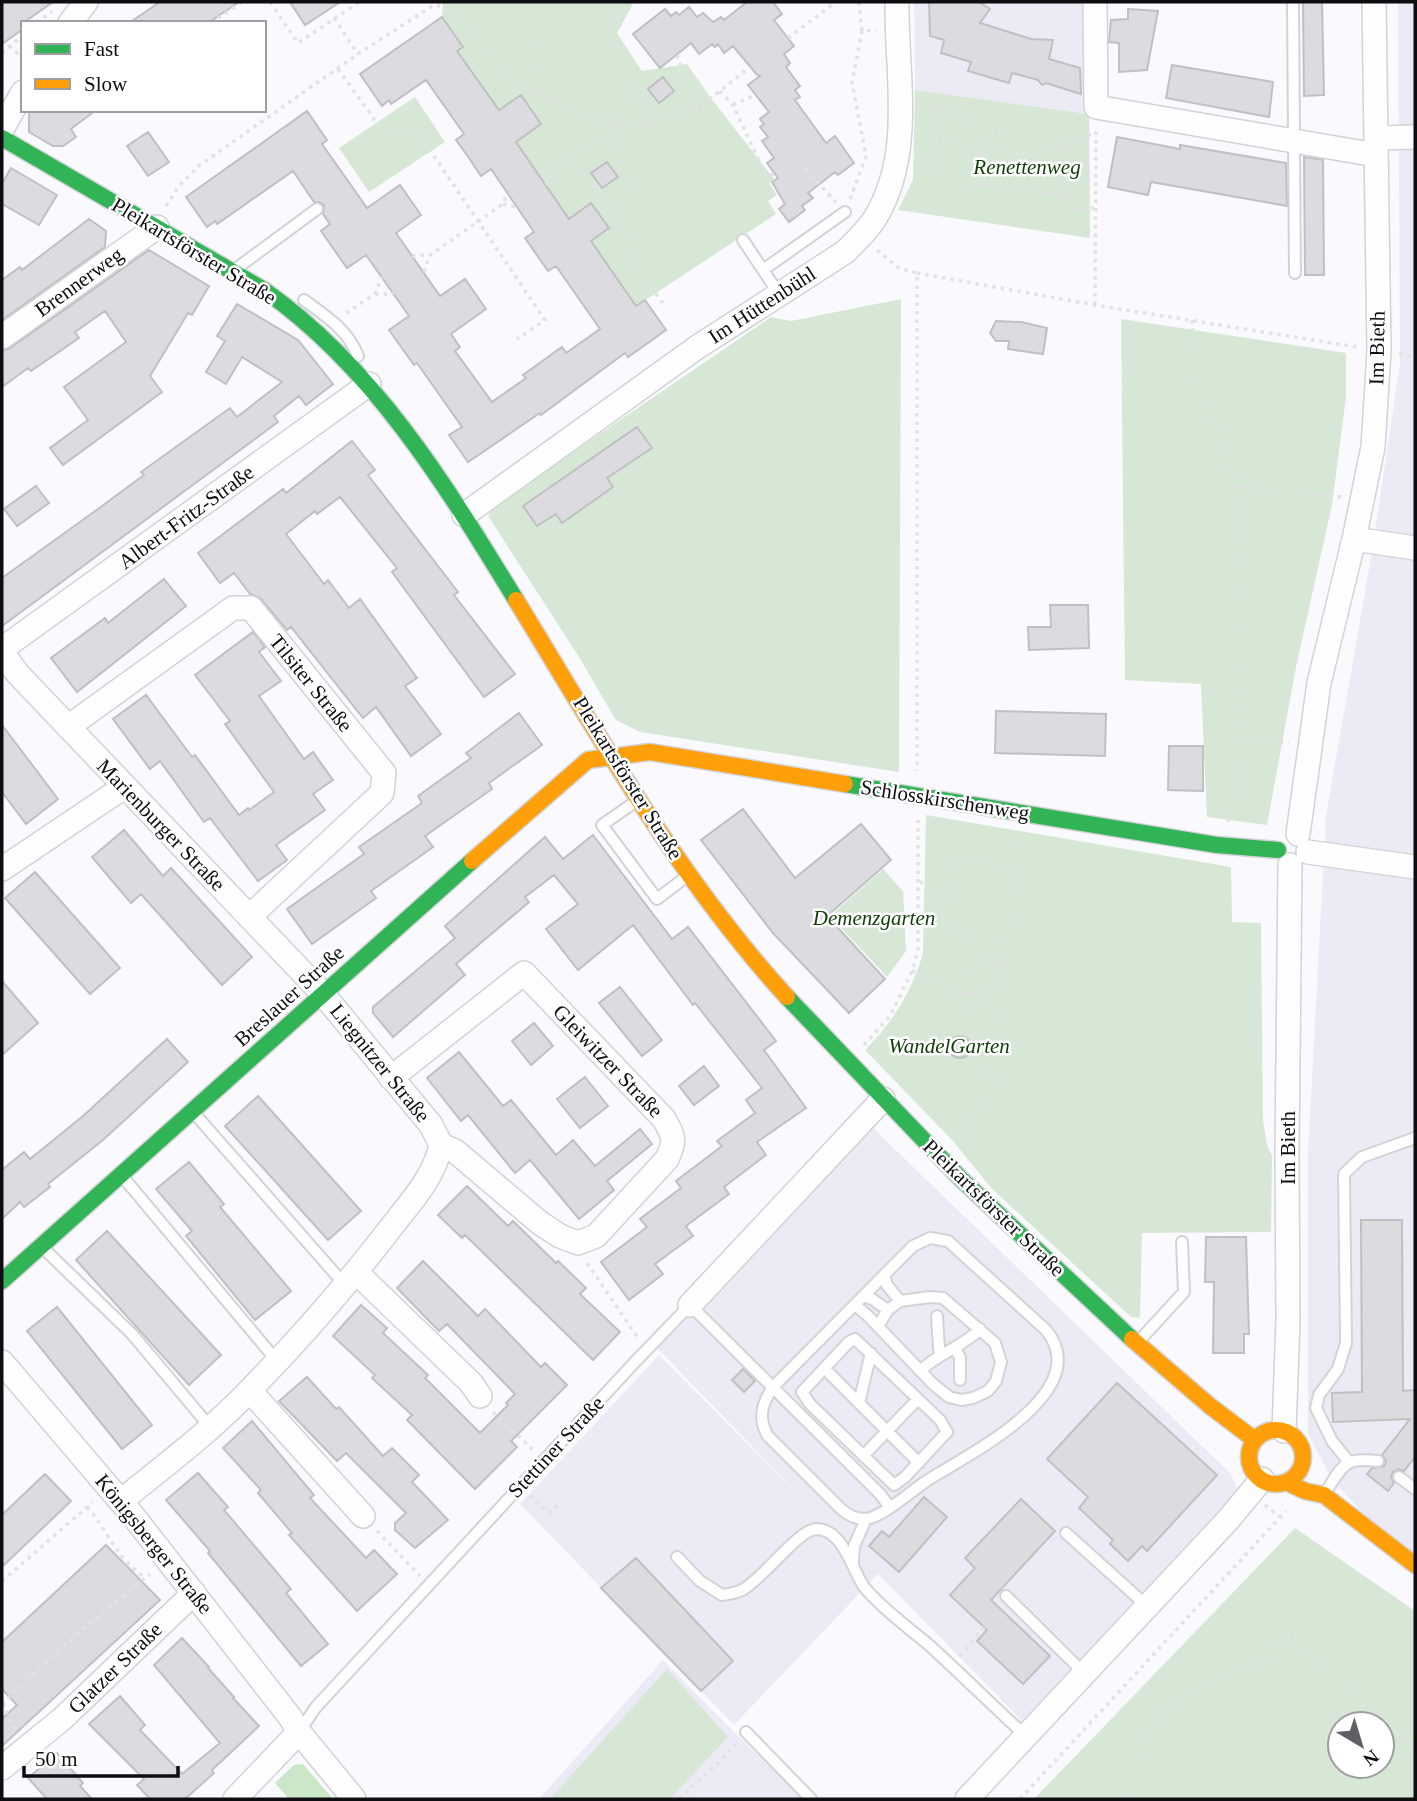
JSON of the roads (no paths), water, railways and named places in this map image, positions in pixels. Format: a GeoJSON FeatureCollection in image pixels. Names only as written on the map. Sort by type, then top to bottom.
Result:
{"type":"FeatureCollection","features":[{"type":"Feature","properties":{"kind":"street"},"geometry":{"type":"LineString","coordinates":[[63,15],[86,2]]}},
{"type":"Feature","properties":{"kind":"street","name":"Im Hüttenbühl"},"geometry":{"type":"LineString","coordinates":[[464,515],[696,348],[845,252],[861,236],[874,220],[896,171],[900,101],[897,2]]}},
{"type":"Feature","properties":{"kind":"street"},"geometry":{"type":"LineString","coordinates":[[1095,2],[1096,107],[1295,141],[1376,146],[1415,137]]}},
{"type":"Feature","properties":{"kind":"street","name":"Im Bieth"},"geometry":{"type":"LineString","coordinates":[[1284,1431],[1294,850],[1320,683],[1373,447],[1379,351],[1374,2]]}},
{"type":"Feature","properties":{"kind":"street"},"geometry":{"type":"LineString","coordinates":[[2,129],[21,96]]}},
{"type":"Feature","properties":{"kind":"street","name":"Pleikartsförster Straße"},"geometry":{"type":"LineString","coordinates":[[2,138],[255,283],[317,330],[366,380],[464,515],[638,801],[721,918],[779,989],[883,1100],[1038,1254],[1215,1411],[1255,1440]]}},
{"type":"Feature","properties":{"kind":"street","name":"Brennerweg"},"geometry":{"type":"LineString","coordinates":[[2,337],[157,227]]}},
{"type":"Feature","properties":{"kind":"street","name":"Albert-Fritz-Straße"},"geometry":{"type":"LineString","coordinates":[[2,651],[366,380]]}},
{"type":"Feature","properties":{"kind":"street"},"geometry":{"type":"LineString","coordinates":[[1354,539],[1415,548]]}},
{"type":"Feature","properties":{"kind":"street","name":"Tilsiter Straße"},"geometry":{"type":"LineString","coordinates":[[68,727],[233,608],[251,608],[384,774],[382,793],[249,917]]}},
{"type":"Feature","properties":{"kind":"street","name":"Marienburger Straße"},"geometry":{"type":"LineString","coordinates":[[2,651],[17,673],[323,994]]}},
{"type":"Feature","properties":{"kind":"street","name":"Schlosskirschenweg"},"geometry":{"type":"LineString","coordinates":[[612,755],[650,752],[1217,845],[1294,850],[1415,867]]}},
{"type":"Feature","properties":{"kind":"street","name":"Breslauer Straße"},"geometry":{"type":"LineString","coordinates":[[2,1281],[572,772],[588,760],[612,755]]}},
{"type":"Feature","properties":{"kind":"street"},"geometry":{"type":"LineString","coordinates":[[2,869],[124,787]]}},
{"type":"Feature","properties":{"kind":"street","name":"Gleiwitzer Straße"},"geometry":{"type":"LineString","coordinates":[[391,1079],[524,973],[664,1119],[674,1136],[667,1159],[596,1236],[578,1242],[561,1236],[540,1223],[455,1150],[441,1144]]}},
{"type":"Feature","properties":{"kind":"street","name":"Liegnitzer Straße"},"geometry":{"type":"LineString","coordinates":[[115,1495],[210,1427],[250,1391],[351,1279],[438,1162],[441,1144],[431,1125],[323,994]]}},
{"type":"Feature","properties":{"kind":"street","name":"Stettiner Straße"},"geometry":{"type":"LineString","coordinates":[[690,1305],[883,1100]]}},
{"type":"Feature","properties":{"kind":"street"},"geometry":{"type":"LineString","coordinates":[[351,1279],[471,1383],[480,1395]]}},
{"type":"Feature","properties":{"kind":"street","name":"Königsberger Straße"},"geometry":{"type":"LineString","coordinates":[[2,1362],[168,1559],[299,1732],[354,1799]]}},
{"type":"Feature","properties":{"kind":"street"},"geometry":{"type":"LineString","coordinates":[[250,1391],[363,1516]]}},
{"type":"Feature","properties":{"kind":"street"},"geometry":{"type":"LineString","coordinates":[[1324,1495],[1305,1491],[1286,1482],[1269,1483],[1262,1479],[1251,1465],[1251,1448],[1255,1440],[1265,1432],[1284,1431],[1299,1442],[1303,1460],[1324,1495],[1415,1565]]}},
{"type":"Feature","properties":{"kind":"street"},"geometry":{"type":"LineString","coordinates":[[1286,1482],[1300,1469],[1303,1460]]}},
{"type":"Feature","properties":{"kind":"street"},"geometry":{"type":"LineString","coordinates":[[967,1799],[1228,1520],[1262,1479]]}},
{"type":"Feature","properties":{"kind":"street","name":"Glatzer Straße"},"geometry":{"type":"LineString","coordinates":[[2,1768],[62,1718],[194,1593]]}},
{"type":"Feature","properties":{"kind":"street","name":"Stettiner Straße"},"geometry":{"type":"LineString","coordinates":[[235,1799],[299,1732]]}},
{"type":"Feature","properties":{"kind":"lane"},"geometry":{"type":"LineString","coordinates":[[1293,2],[1295,273]]}},
{"type":"Feature","properties":{"kind":"lane"},"geometry":{"type":"LineString","coordinates":[[232,272],[317,209]]}},
{"type":"Feature","properties":{"kind":"lane"},"geometry":{"type":"LineString","coordinates":[[763,270],[845,212]]}},
{"type":"Feature","properties":{"kind":"lane"},"geometry":{"type":"LineString","coordinates":[[743,240],[779,294]]}},
{"type":"Feature","properties":{"kind":"lane"},"geometry":{"type":"LineString","coordinates":[[255,283],[279,289]]}},
{"type":"Feature","properties":{"kind":"lane"},"geometry":{"type":"LineString","coordinates":[[291,292],[344,332],[353,343],[366,380]]}},
{"type":"Feature","properties":{"kind":"lane"},"geometry":{"type":"LineString","coordinates":[[638,801],[602,825],[657,899],[690,874]]}},
{"type":"Feature","properties":{"kind":"lane"},"geometry":{"type":"LineString","coordinates":[[192,1110],[351,1279]]}},
{"type":"Feature","properties":{"kind":"lane"},"geometry":{"type":"LineString","coordinates":[[1349,1462],[1332,1441],[1316,1408],[1319,1395],[1338,1368],[1346,1343],[1344,1174],[1362,1157],[1415,1138]]}},
{"type":"Feature","properties":{"kind":"lane"},"geometry":{"type":"LineString","coordinates":[[121,1175],[276,1360]]}},
{"type":"Feature","properties":{"kind":"lane"},"geometry":{"type":"LineString","coordinates":[[939,1238],[948,1241],[1046,1330],[1055,1345],[1057,1355],[1055,1371],[1048,1386],[1034,1406],[1016,1424],[991,1443],[866,1519],[853,1518],[846,1514],[766,1433],[762,1421],[766,1396],[863,1296],[921,1240],[939,1238]]}},
{"type":"Feature","properties":{"kind":"lane"},"geometry":{"type":"LineString","coordinates":[[1138,1343],[1184,1292],[1181,1242]]}},
{"type":"Feature","properties":{"kind":"lane"},"geometry":{"type":"LineString","coordinates":[[41,1246],[132,1334],[210,1427]]}},
{"type":"Feature","properties":{"kind":"lane"},"geometry":{"type":"LineString","coordinates":[[884,1275],[887,1285],[900,1301]]}},
{"type":"Feature","properties":{"kind":"lane"},"geometry":{"type":"LineString","coordinates":[[863,1296],[873,1298],[888,1310]]}},
{"type":"Feature","properties":{"kind":"lane"},"geometry":{"type":"LineString","coordinates":[[855,1305],[941,1391],[954,1398],[973,1398],[988,1391],[999,1374],[1000,1356],[995,1343],[943,1298],[900,1301],[888,1310],[878,1326]]}},
{"type":"Feature","properties":{"kind":"lane"},"geometry":{"type":"LineString","coordinates":[[690,1305],[889,1506]]}},
{"type":"Feature","properties":{"kind":"lane","name":"Stettiner Straße"},"geometry":{"type":"LineString","coordinates":[[299,1732],[316,1707],[690,1305]]}},
{"type":"Feature","properties":{"kind":"lane"},"geometry":{"type":"LineString","coordinates":[[937,1316],[941,1354]]}},
{"type":"Feature","properties":{"kind":"lane"},"geometry":{"type":"LineString","coordinates":[[920,1371],[941,1354],[970,1340],[980,1329]]}},
{"type":"Feature","properties":{"kind":"lane"},"geometry":{"type":"LineString","coordinates":[[855,1339],[871,1353],[946,1427],[947,1432],[919,1463],[894,1485],[810,1404],[802,1392],[849,1342],[855,1339]]}},
{"type":"Feature","properties":{"kind":"lane"},"geometry":{"type":"LineString","coordinates":[[955,1347],[960,1359],[960,1380]]}},
{"type":"Feature","properties":{"kind":"lane"},"geometry":{"type":"LineString","coordinates":[[859,1403],[871,1353]]}},
{"type":"Feature","properties":{"kind":"lane"},"geometry":{"type":"LineString","coordinates":[[824,1368],[919,1463]]}},
{"type":"Feature","properties":{"kind":"lane"},"geometry":{"type":"LineString","coordinates":[[863,1456],[918,1399]]}},
{"type":"Feature","properties":{"kind":"lane"},"geometry":{"type":"LineString","coordinates":[[1324,1495],[1343,1466],[1349,1462],[1356,1459],[1378,1461]]}},
{"type":"Feature","properties":{"kind":"lane"},"geometry":{"type":"LineString","coordinates":[[1399,1477],[1415,1489]]}},
{"type":"Feature","properties":{"kind":"lane"},"geometry":{"type":"LineString","coordinates":[[866,1519],[854,1546],[853,1562],[854,1572],[867,1590],[1027,1737]]}},
{"type":"Feature","properties":{"kind":"lane"},"geometry":{"type":"LineString","coordinates":[[677,1557],[700,1581],[722,1595],[740,1591],[758,1579],[804,1533],[816,1529],[828,1532],[843,1546],[853,1562]]}},
{"type":"Feature","properties":{"kind":"lane"},"geometry":{"type":"LineString","coordinates":[[1066,1533],[1147,1606]]}},
{"type":"Feature","properties":{"kind":"lane"},"geometry":{"type":"LineString","coordinates":[[1006,1595],[1085,1674]]}},
{"type":"Feature","properties":{"kind":"lane"},"geometry":{"type":"LineString","coordinates":[[746,1731],[811,1799]]}},
{"type":"Feature","properties":{"kind":"park label","name":"Renettenweg"},"geometry":{"type":"Point","coordinates":[1027,167]}},
{"type":"Feature","properties":{"kind":"park label","name":"Demenzgarten"},"geometry":{"type":"Point","coordinates":[874,918]}},
{"type":"Feature","properties":{"kind":"park label","name":"WandelGarten"},"geometry":{"type":"Point","coordinates":[949,1046]}}]}
